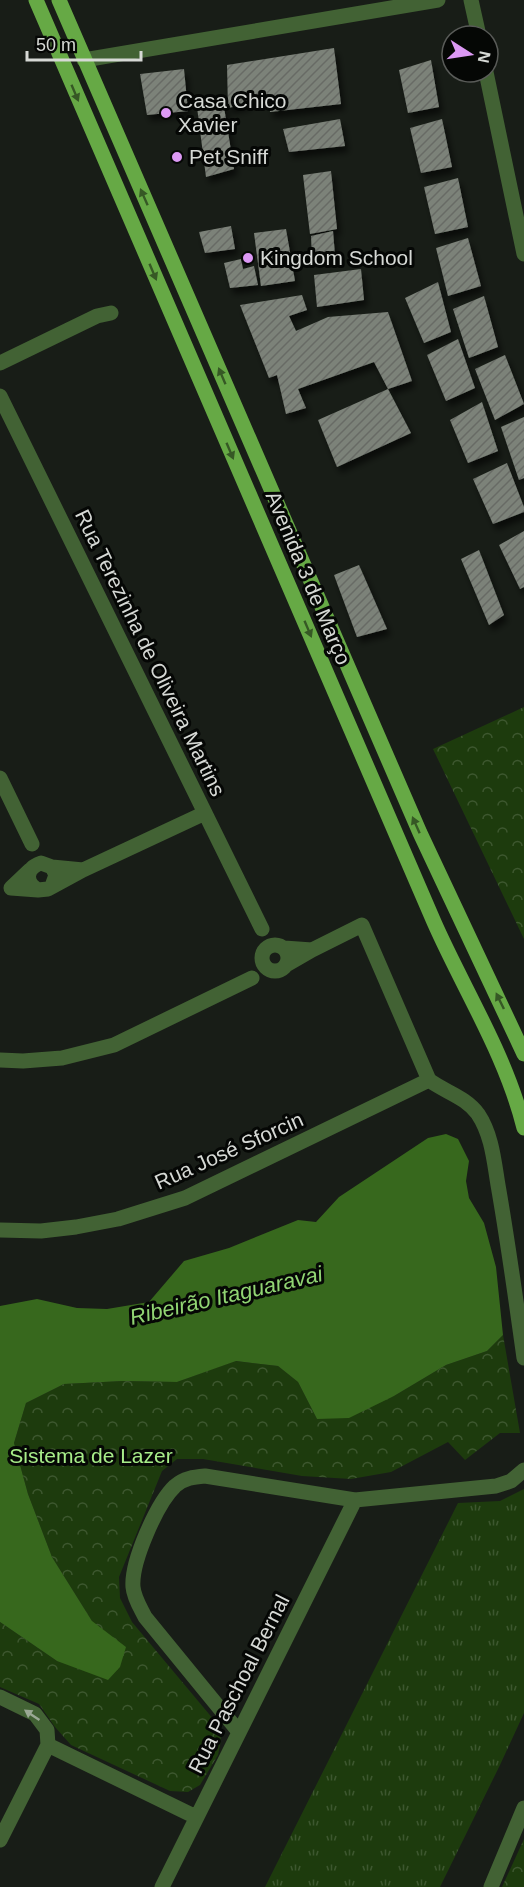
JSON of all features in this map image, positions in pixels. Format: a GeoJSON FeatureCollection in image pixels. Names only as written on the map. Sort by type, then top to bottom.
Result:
{"type":"FeatureCollection","features":[{"type":"Feature","properties":{"kind":"main road","name":"Avenida 3 de Março"},"geometry":{"type":"LineString","coordinates":[[36,0],[434,922],[503,1067],[524,1128]]}},
{"type":"Feature","properties":{"kind":"main road","name":"Avenida 3 de Março"},"geometry":{"type":"LineString","coordinates":[[59,0],[420,833],[524,1054]]}},
{"type":"Feature","properties":{"kind":"main road"},"geometry":{"type":"LineString","coordinates":[[55,44],[68,59],[84,60]]}},
{"type":"Feature","properties":{"kind":"street"},"geometry":{"type":"LineString","coordinates":[[84,60],[438,0]]}},
{"type":"Feature","properties":{"kind":"street"},"geometry":{"type":"LineString","coordinates":[[471,0],[476,24]]}},
{"type":"Feature","properties":{"kind":"street"},"geometry":{"type":"LineString","coordinates":[[489,84],[524,254]]}},
{"type":"Feature","properties":{"kind":"street"},"geometry":{"type":"LineString","coordinates":[[0,363],[97,316],[111,313]]}},
{"type":"Feature","properties":{"kind":"street","name":"Rua Terezinha de Oliveira Martins"},"geometry":{"type":"LineString","coordinates":[[0,396],[262,929],[281,947]]}},
{"type":"Feature","properties":{"kind":"street"},"geometry":{"type":"LineString","coordinates":[[0,778],[32,844],[56,875],[45,888]]}},
{"type":"Feature","properties":{"kind":"street"},"geometry":{"type":"LineString","coordinates":[[6,889],[45,888],[205,813]]}},
{"type":"Feature","properties":{"kind":"street"},"geometry":{"type":"LineString","coordinates":[[32,844],[31,868],[28,875],[30,884],[45,888]]}},
{"type":"Feature","properties":{"kind":"street"},"geometry":{"type":"LineString","coordinates":[[6,889],[31,868],[41,863],[83,870]]}},
{"type":"Feature","properties":{"kind":"street"},"geometry":{"type":"LineString","coordinates":[[0,1060],[62,1058],[114,1045],[252,978],[280,968],[362,925],[429,1080],[472,1107],[482,1121],[490,1142],[524,1358]]}},
{"type":"Feature","properties":{"kind":"street","name":"Rua Terezinha de Oliveira Martins"},"geometry":{"type":"LineString","coordinates":[[262,929],[263,955]]}},
{"type":"Feature","properties":{"kind":"street"},"geometry":{"type":"LineString","coordinates":[[252,978],[263,955],[272,946],[312,950]]}},
{"type":"Feature","properties":{"kind":"street"},"geometry":{"type":"LineString","coordinates":[[280,968],[288,956],[281,947]]}},
{"type":"Feature","properties":{"kind":"street"},"geometry":{"type":"LineString","coordinates":[[263,955],[264,965],[280,968]]}},
{"type":"Feature","properties":{"kind":"street","name":"Rua José Sforcin"},"geometry":{"type":"LineString","coordinates":[[0,1230],[41,1231],[76,1227],[118,1219],[185,1198],[429,1080]]}},
{"type":"Feature","properties":{"kind":"street"},"geometry":{"type":"LineString","coordinates":[[239,1732],[145,1617],[136,1599],[133,1586],[136,1567],[152,1525],[162,1505],[175,1487],[188,1478],[205,1476],[355,1500],[496,1486],[511,1481],[524,1470]]}},
{"type":"Feature","properties":{"kind":"street","name":"Rua Paschoal Bernal"},"geometry":{"type":"LineString","coordinates":[[162,1887],[355,1500]]}},
{"type":"Feature","properties":{"kind":"street"},"geometry":{"type":"LineString","coordinates":[[0,1697],[35,1714],[47,1730],[48,1745],[0,1840]]}},
{"type":"Feature","properties":{"kind":"street"},"geometry":{"type":"LineString","coordinates":[[48,1745],[196,1817]]}},
{"type":"Feature","properties":{"kind":"street"},"geometry":{"type":"LineString","coordinates":[[490,1887],[524,1808]]}},
{"type":"Feature","properties":{"kind":"green space"},"geometry":{"type":"Polygon","coordinates":[[[524,707],[524,939],[433,749],[524,707]]]}},
{"type":"Feature","properties":{"kind":"green space","name":"Sistema de Lazer"},"geometry":{"type":"Polygon","coordinates":[[[503,1335],[520,1433],[500,1433],[465,1460],[448,1442],[391,1472],[351,1479],[302,1476],[203,1459],[177,1459],[162,1471],[119,1577],[120,1598],[132,1622],[219,1726],[221,1740],[218,1755],[200,1785],[188,1792],[170,1791],[71,1745],[39,1704],[0,1687],[0,1622],[57,1661],[92,1621],[52,1557],[28,1494],[14,1443],[26,1403],[64,1384],[123,1381],[177,1382],[235,1361],[278,1366],[298,1382],[317,1419],[394,1396],[446,1365],[487,1351],[503,1335]]]}},
{"type":"Feature","properties":{"kind":"green space"},"geometry":{"type":"Polygon","coordinates":[[[524,1489],[524,1713],[440,1887],[265,1887],[458,1503],[500,1501],[524,1489]]]}},
{"type":"Feature","properties":{"kind":"green space"},"geometry":{"type":"Polygon","coordinates":[[[524,1839],[524,1887],[502,1887],[524,1839]]]}},
{"type":"Feature","properties":{"kind":"water","name":"Ribeirão Itaguaravai"},"geometry":{"type":"Polygon","coordinates":[[[446,1134],[458,1139],[469,1161],[466,1181],[469,1198],[484,1223],[496,1267],[503,1335],[487,1351],[446,1365],[394,1396],[349,1418],[317,1419],[298,1382],[278,1366],[236,1361],[177,1382],[123,1381],[64,1384],[26,1403],[14,1443],[28,1494],[52,1557],[92,1621],[126,1647],[120,1667],[108,1680],[57,1661],[0,1622],[0,1306],[37,1299],[77,1308],[107,1309],[149,1302],[184,1261],[229,1248],[298,1220],[316,1222],[339,1197],[428,1138],[446,1134]]]}},
{"type":"Feature","properties":{"kind":"building"},"geometry":{"type":"Polygon","coordinates":[[[334,48],[341,104],[270,112],[269,94],[247,95],[247,104],[228,108],[227,65],[334,48]]]}},
{"type":"Feature","properties":{"kind":"building"},"geometry":{"type":"Polygon","coordinates":[[[431,60],[439,107],[408,113],[399,70],[431,60]]]}},
{"type":"Feature","properties":{"kind":"building"},"geometry":{"type":"Polygon","coordinates":[[[184,69],[188,111],[147,115],[140,74],[184,69]]]}},
{"type":"Feature","properties":{"kind":"building"},"geometry":{"type":"Polygon","coordinates":[[[223,101],[234,169],[206,177],[197,107],[223,101]]]}},
{"type":"Feature","properties":{"kind":"building"},"geometry":{"type":"Polygon","coordinates":[[[340,119],[345,146],[289,152],[283,129],[340,119]]]}},
{"type":"Feature","properties":{"kind":"building"},"geometry":{"type":"Polygon","coordinates":[[[442,119],[452,167],[421,173],[410,128],[442,119]]]}},
{"type":"Feature","properties":{"kind":"building"},"geometry":{"type":"Polygon","coordinates":[[[331,171],[337,229],[310,234],[303,175],[331,171]]]}},
{"type":"Feature","properties":{"kind":"building"},"geometry":{"type":"Polygon","coordinates":[[[458,178],[468,227],[435,234],[424,187],[458,178]]]}},
{"type":"Feature","properties":{"kind":"building"},"geometry":{"type":"Polygon","coordinates":[[[231,226],[235,249],[205,253],[199,232],[231,226]]]}},
{"type":"Feature","properties":{"kind":"building"},"geometry":{"type":"Polygon","coordinates":[[[286,229],[295,281],[261,286],[254,233],[286,229]]]}},
{"type":"Feature","properties":{"kind":"building"},"geometry":{"type":"Polygon","coordinates":[[[333,231],[335,255],[312,258],[311,236],[333,231]]]}},
{"type":"Feature","properties":{"kind":"building"},"geometry":{"type":"Polygon","coordinates":[[[468,238],[481,286],[448,296],[436,248],[468,238]]]}},
{"type":"Feature","properties":{"kind":"building"},"geometry":{"type":"Polygon","coordinates":[[[241,259],[243,269],[254,266],[258,285],[230,288],[224,263],[241,259]]]}},
{"type":"Feature","properties":{"kind":"building"},"geometry":{"type":"Polygon","coordinates":[[[361,269],[364,300],[317,307],[314,275],[361,269]]]}},
{"type":"Feature","properties":{"kind":"building"},"geometry":{"type":"Polygon","coordinates":[[[438,282],[451,332],[424,343],[405,298],[438,282]]]}},
{"type":"Feature","properties":{"kind":"building"},"geometry":{"type":"Polygon","coordinates":[[[302,295],[307,310],[289,316],[296,331],[328,317],[388,312],[412,381],[388,389],[374,362],[298,389],[306,408],[286,414],[277,375],[269,378],[240,305],[302,295]]]}},
{"type":"Feature","properties":{"kind":"building"},"geometry":{"type":"Polygon","coordinates":[[[484,296],[498,347],[469,358],[453,309],[484,296]]]}},
{"type":"Feature","properties":{"kind":"building"},"geometry":{"type":"Polygon","coordinates":[[[458,339],[475,388],[446,401],[427,355],[458,339]]]}},
{"type":"Feature","properties":{"kind":"building"},"geometry":{"type":"Polygon","coordinates":[[[505,355],[524,404],[495,420],[475,369],[505,355]]]}},
{"type":"Feature","properties":{"kind":"building"},"geometry":{"type":"Polygon","coordinates":[[[388,389],[411,433],[337,467],[318,420],[388,389]]]}},
{"type":"Feature","properties":{"kind":"building"},"geometry":{"type":"Polygon","coordinates":[[[482,402],[498,451],[468,463],[450,420],[482,402]]]}},
{"type":"Feature","properties":{"kind":"building"},"geometry":{"type":"Polygon","coordinates":[[[524,417],[524,478],[519,480],[501,427],[524,417]]]}},
{"type":"Feature","properties":{"kind":"building"},"geometry":{"type":"Polygon","coordinates":[[[507,463],[524,512],[493,524],[473,479],[507,463]]]}},
{"type":"Feature","properties":{"kind":"building"},"geometry":{"type":"Polygon","coordinates":[[[524,531],[524,587],[520,589],[499,545],[524,531]]]}},
{"type":"Feature","properties":{"kind":"building"},"geometry":{"type":"Polygon","coordinates":[[[479,550],[504,615],[489,625],[461,559],[479,550]]]}},
{"type":"Feature","properties":{"kind":"building"},"geometry":{"type":"Polygon","coordinates":[[[359,565],[387,629],[357,637],[334,575],[359,565]]]}},
{"type":"Feature","properties":{"kind":"place","name":"Casa Chico Xavier"},"geometry":{"type":"Point","coordinates":[166,113]}},
{"type":"Feature","properties":{"kind":"place","name":"Pet Sniff"},"geometry":{"type":"Point","coordinates":[177,157]}},
{"type":"Feature","properties":{"kind":"place","name":"Kingdom School"},"geometry":{"type":"Point","coordinates":[248,258]}}]}
